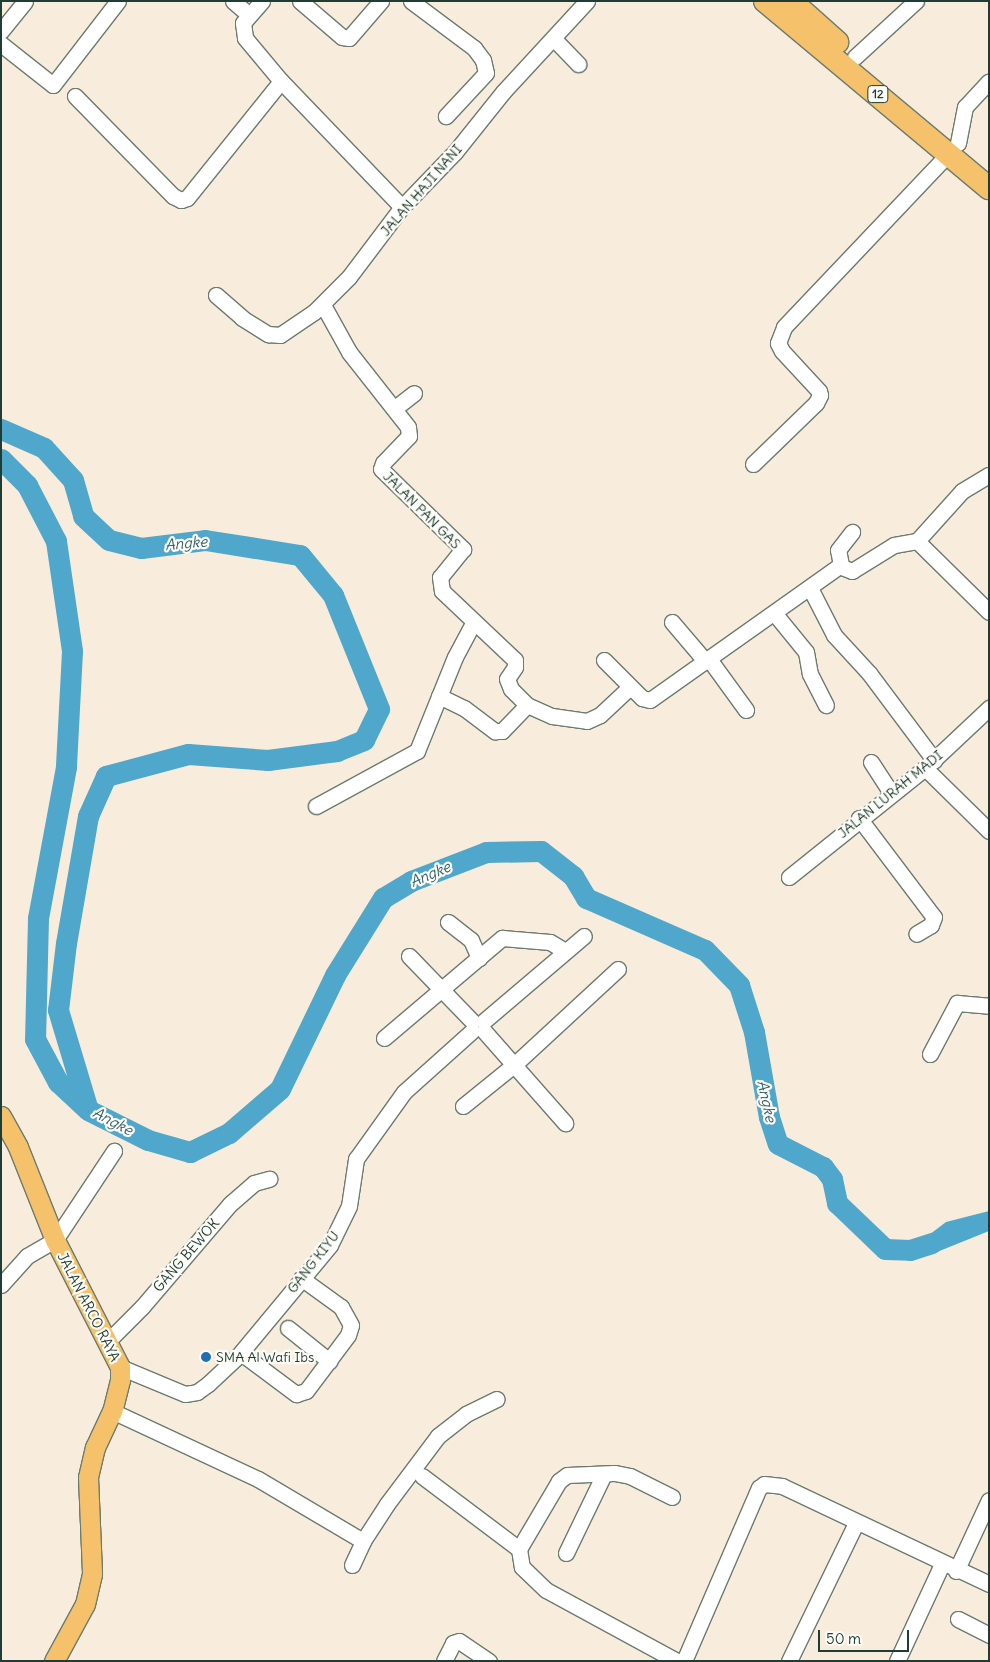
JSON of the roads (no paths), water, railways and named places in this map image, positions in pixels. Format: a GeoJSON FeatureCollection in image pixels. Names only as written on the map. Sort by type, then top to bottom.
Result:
{"type":"FeatureCollection","features":[{"type":"Feature","properties":{"kind":"highway","name":"12"},"geometry":{"type":"LineString","coordinates":[[765,1],[954,148],[989,167]]}},
{"type":"Feature","properties":{"kind":"highway","name":"12"},"geometry":{"type":"LineString","coordinates":[[801,5],[954,148],[989,188]]}},
{"type":"Feature","properties":{"kind":"main road","name":"JALAN ARCO RAYA"},"geometry":{"type":"LineString","coordinates":[[1,1116],[18,1148],[55,1240],[120,1367],[120,1380],[112,1411],[95,1447],[88,1477],[92,1574],[85,1604],[68,1640],[54,1661]]}},
{"type":"Feature","properties":{"kind":"street"},"geometry":{"type":"LineString","coordinates":[[1,31],[25,1]]}},
{"type":"Feature","properties":{"kind":"street"},"geometry":{"type":"LineString","coordinates":[[1,44],[52,85],[118,1]]}},
{"type":"Feature","properties":{"kind":"street"},"geometry":{"type":"LineString","coordinates":[[233,1],[248,15]]}},
{"type":"Feature","properties":{"kind":"street"},"geometry":{"type":"LineString","coordinates":[[262,1],[248,15],[242,30],[244,38],[281,81],[402,208]]}},
{"type":"Feature","properties":{"kind":"street"},"geometry":{"type":"LineString","coordinates":[[300,1],[342,37],[349,38],[381,1]]}},
{"type":"Feature","properties":{"kind":"street"},"geometry":{"type":"LineString","coordinates":[[411,1],[474,48],[483,60],[486,73],[446,116]]}},
{"type":"Feature","properties":{"kind":"street","name":"JALAN HAJI NANI"},"geometry":{"type":"LineString","coordinates":[[216,295],[242,318],[268,334],[280,335],[323,305],[349,277],[402,208],[587,1]]}},
{"type":"Feature","properties":{"kind":"street"},"geometry":{"type":"LineString","coordinates":[[855,57],[916,1]]}},
{"type":"Feature","properties":{"kind":"street"},"geometry":{"type":"LineString","coordinates":[[554,39],[578,64]]}},
{"type":"Feature","properties":{"kind":"street"},"geometry":{"type":"LineString","coordinates":[[74,96],[173,196],[181,200],[187,198],[281,81]]}},
{"type":"Feature","properties":{"kind":"street"},"geometry":{"type":"LineString","coordinates":[[753,464],[816,403],[820,395],[819,391],[782,351],[778,343],[784,327],[954,148],[965,107],[989,81]]}},
{"type":"Feature","properties":{"kind":"street","name":"JALAN PAN GAS"},"geometry":{"type":"LineString","coordinates":[[323,305],[349,352],[395,408],[408,427],[409,436],[383,463],[382,469],[463,549],[440,577],[442,591],[473,624],[516,660],[507,682],[527,705],[552,716],[587,721],[600,715],[630,687]]}},
{"type":"Feature","properties":{"kind":"street"},"geometry":{"type":"LineString","coordinates":[[395,408],[414,393]]}},
{"type":"Feature","properties":{"kind":"street"},"geometry":{"type":"LineString","coordinates":[[841,565],[852,571],[894,545],[917,540],[962,491],[989,475]]}},
{"type":"Feature","properties":{"kind":"street"},"geometry":{"type":"LineString","coordinates":[[841,565],[838,550],[852,532]]}},
{"type":"Feature","properties":{"kind":"street"},"geometry":{"type":"LineString","coordinates":[[917,540],[989,612]]}},
{"type":"Feature","properties":{"kind":"street"},"geometry":{"type":"LineString","coordinates":[[604,660],[642,698],[650,700],[775,614],[841,565]]}},
{"type":"Feature","properties":{"kind":"street"},"geometry":{"type":"LineString","coordinates":[[810,588],[834,635],[869,674],[930,764],[989,831]]}},
{"type":"Feature","properties":{"kind":"street"},"geometry":{"type":"LineString","coordinates":[[775,614],[806,652],[810,674],[826,705]]}},
{"type":"Feature","properties":{"kind":"street"},"geometry":{"type":"LineString","coordinates":[[672,622],[708,660],[746,710]]}},
{"type":"Feature","properties":{"kind":"street"},"geometry":{"type":"LineString","coordinates":[[316,806],[417,751],[439,696],[473,624]]}},
{"type":"Feature","properties":{"kind":"street"},"geometry":{"type":"LineString","coordinates":[[439,696],[464,708],[495,731],[502,731],[527,705]]}},
{"type":"Feature","properties":{"kind":"street","name":"JALAN LURAH MADI"},"geometry":{"type":"LineString","coordinates":[[789,877],[859,818],[930,764],[989,708]]}},
{"type":"Feature","properties":{"kind":"street"},"geometry":{"type":"LineString","coordinates":[[871,762],[892,794]]}},
{"type":"Feature","properties":{"kind":"street"},"geometry":{"type":"LineString","coordinates":[[859,818],[934,916],[931,925],[916,934]]}},
{"type":"Feature","properties":{"kind":"street"},"geometry":{"type":"LineString","coordinates":[[448,922],[471,940],[479,958]]}},
{"type":"Feature","properties":{"kind":"street","name":"GANG KIYU"},"geometry":{"type":"LineString","coordinates":[[120,1367],[185,1394],[197,1392],[208,1384],[241,1353],[340,1229],[349,1206],[356,1159],[404,1092],[420,1075],[584,936]]}},
{"type":"Feature","properties":{"kind":"street"},"geometry":{"type":"LineString","coordinates":[[471,940],[502,938],[550,942],[565,951]]}},
{"type":"Feature","properties":{"kind":"street"},"geometry":{"type":"LineString","coordinates":[[384,1038],[502,938]]}},
{"type":"Feature","properties":{"kind":"street"},"geometry":{"type":"LineString","coordinates":[[409,956],[515,1064],[565,1123]]}},
{"type":"Feature","properties":{"kind":"street"},"geometry":{"type":"LineString","coordinates":[[463,1106],[515,1064],[618,969]]}},
{"type":"Feature","properties":{"kind":"street"},"geometry":{"type":"LineString","coordinates":[[930,1054],[957,1003],[989,1006]]}},
{"type":"Feature","properties":{"kind":"street"},"geometry":{"type":"LineString","coordinates":[[55,1240],[114,1151]]}},
{"type":"Feature","properties":{"kind":"street","name":"GANG BEWOK"},"geometry":{"type":"LineString","coordinates":[[108,1341],[142,1307],[230,1204],[254,1183],[269,1179]]}},
{"type":"Feature","properties":{"kind":"street","name":"JALAN ARCO RAYA"},"geometry":{"type":"LineString","coordinates":[[1,1285],[27,1256],[55,1240]]}},
{"type":"Feature","properties":{"kind":"street"},"geometry":{"type":"LineString","coordinates":[[241,1353],[296,1394],[306,1391],[348,1335],[351,1326],[349,1317],[341,1307],[301,1278]]}},
{"type":"Feature","properties":{"kind":"street"},"geometry":{"type":"LineString","coordinates":[[288,1328],[329,1361]]}},
{"type":"Feature","properties":{"kind":"street"},"geometry":{"type":"LineString","coordinates":[[352,1565],[363,1541],[400,1486],[438,1436],[466,1414],[497,1399]]}},
{"type":"Feature","properties":{"kind":"street"},"geometry":{"type":"LineString","coordinates":[[112,1411],[258,1479],[363,1541]]}},
{"type":"Feature","properties":{"kind":"street"},"geometry":{"type":"LineString","coordinates":[[672,1497],[630,1476],[580,1472],[567,1475],[559,1481],[519,1549],[522,1567],[546,1590],[677,1661]]}},
{"type":"Feature","properties":{"kind":"street"},"geometry":{"type":"LineString","coordinates":[[566,1552],[604,1474]]}},
{"type":"Feature","properties":{"kind":"street"},"geometry":{"type":"LineString","coordinates":[[422,1476],[519,1549]]}},
{"type":"Feature","properties":{"kind":"street"},"geometry":{"type":"LineString","coordinates":[[684,1661],[760,1488],[764,1484],[782,1486],[956,1571],[989,1584]]}},
{"type":"Feature","properties":{"kind":"street"},"geometry":{"type":"LineString","coordinates":[[956,1571],[989,1500]]}},
{"type":"Feature","properties":{"kind":"street"},"geometry":{"type":"LineString","coordinates":[[789,1661],[856,1523]]}},
{"type":"Feature","properties":{"kind":"street"},"geometry":{"type":"LineString","coordinates":[[897,1661],[942,1564]]}},
{"type":"Feature","properties":{"kind":"street"},"geometry":{"type":"LineString","coordinates":[[958,1619],[989,1635]]}},
{"type":"Feature","properties":{"kind":"street"},"geometry":{"type":"LineString","coordinates":[[444,1661],[453,1643],[459,1641],[489,1661]]}},
{"type":"Feature","properties":{"kind":"water"},"geometry":{"type":"Polygon","coordinates":[[[989,1211],[989,1231],[932,1254],[907,1260],[903,1243],[925,1238],[946,1222],[989,1211]]]}},
{"type":"Feature","properties":{"kind":"waterway","name":"Angke"},"geometry":{"type":"LineString","coordinates":[[1,429],[44,448],[73,480],[83,516],[109,540],[141,548],[205,540],[300,555],[333,595],[379,709],[364,740],[337,751],[268,760],[188,754],[106,776],[88,816],[66,943],[58,1010],[88,1110],[148,1140],[190,1152],[229,1133],[280,1089],[335,975],[383,898],[411,881],[486,852],[541,851],[573,876],[586,898],[705,950],[739,985],[754,1032],[769,1117],[778,1144],[823,1167],[832,1179],[837,1203],[885,1249],[910,1250],[932,1243]]}},
{"type":"Feature","properties":{"kind":"waterway"},"geometry":{"type":"LineString","coordinates":[[1,459],[27,485],[56,541],[72,651],[66,767],[38,918],[35,1039],[58,1082],[87,1109]]}},
{"type":"Feature","properties":{"kind":"place","name":"SMA Al Wafi Ibs"},"geometry":{"type":"Point","coordinates":[206,1357]}}]}
